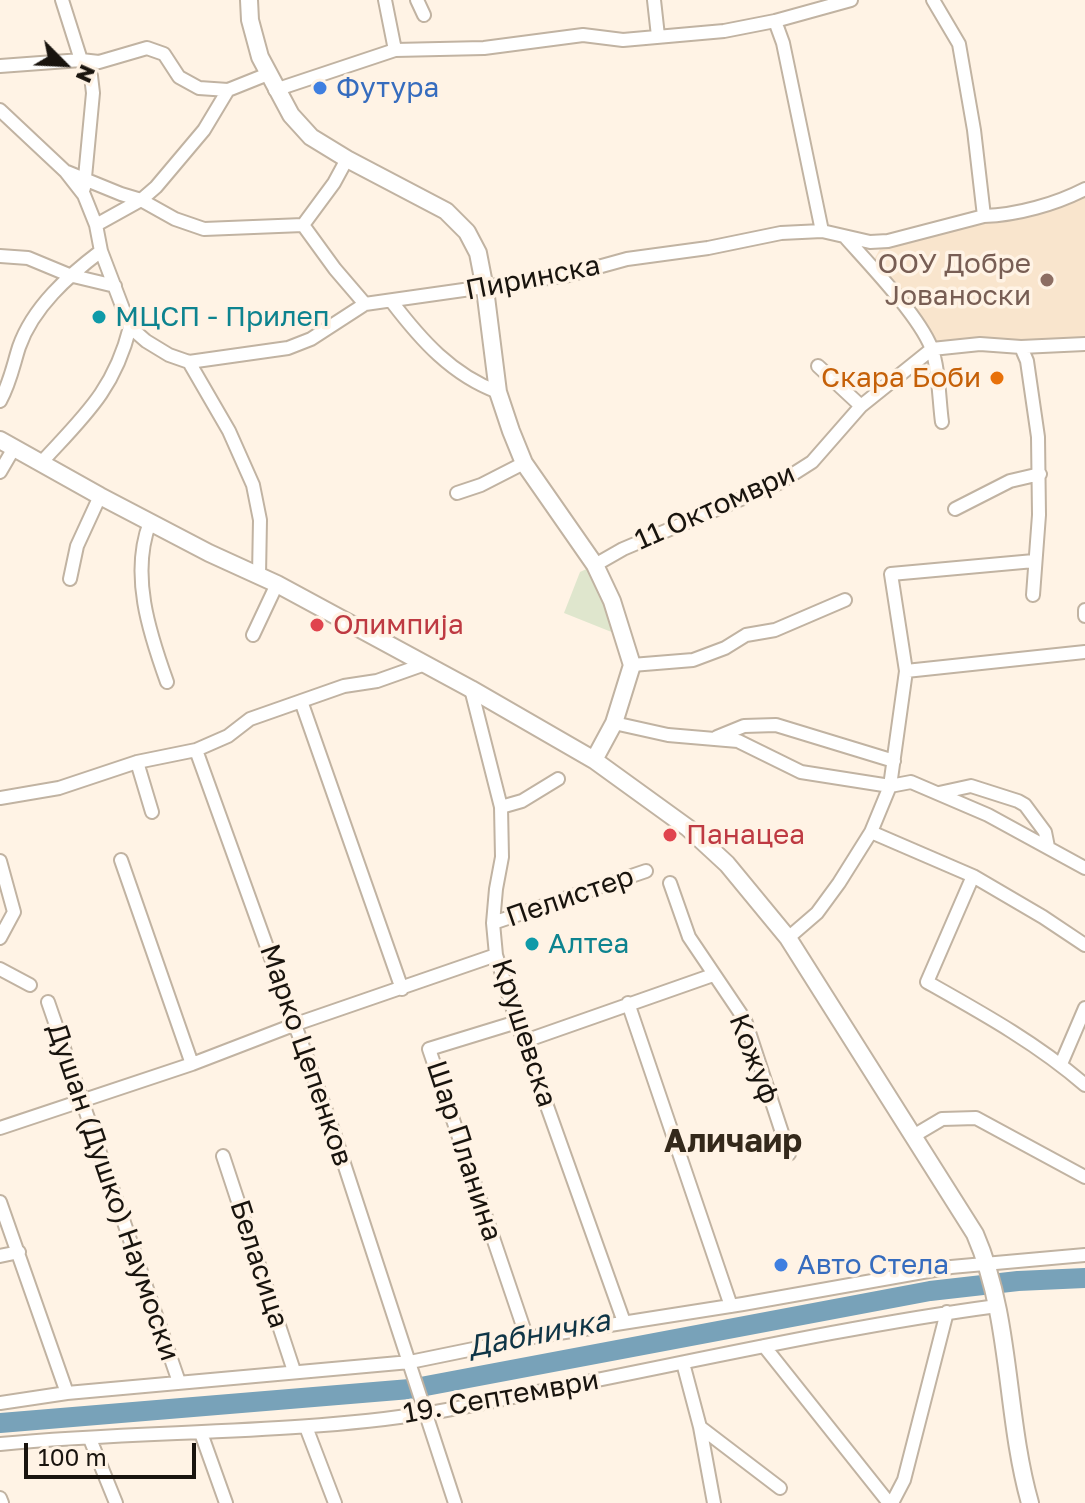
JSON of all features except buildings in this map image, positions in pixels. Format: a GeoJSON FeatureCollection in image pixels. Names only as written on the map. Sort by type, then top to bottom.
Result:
{"type":"FeatureCollection","features":[{"type":"Feature","properties":{"kind":"main road"},"geometry":{"type":"LineString","coordinates":[[249,0],[257,45],[275,90],[291,115],[311,137],[446,211],[467,232],[478,253],[498,392],[524,463],[595,565],[612,601],[632,665],[614,723],[594,760]]}},
{"type":"Feature","properties":{"kind":"main road"},"geometry":{"type":"LineString","coordinates":[[7,444],[209,553],[277,584],[594,760],[688,828],[718,855],[788,938],[975,1234],[988,1264],[997,1306],[1021,1468],[1030,1503]]}},
{"type":"Feature","properties":{"kind":"street"},"geometry":{"type":"LineString","coordinates":[[62,0],[81,60],[91,76],[93,93],[84,195]]}},
{"type":"Feature","properties":{"kind":"street"},"geometry":{"type":"LineString","coordinates":[[385,0],[395,50]]}},
{"type":"Feature","properties":{"kind":"street"},"geometry":{"type":"LineString","coordinates":[[417,0],[424,15]]}},
{"type":"Feature","properties":{"kind":"street"},"geometry":{"type":"LineString","coordinates":[[654,0],[658,36]]}},
{"type":"Feature","properties":{"kind":"street"},"geometry":{"type":"LineString","coordinates":[[275,90],[395,50],[484,48],[583,35],[623,40],[724,31],[851,0]]}},
{"type":"Feature","properties":{"kind":"street"},"geometry":{"type":"LineString","coordinates":[[933,0],[959,44],[974,130],[984,216]]}},
{"type":"Feature","properties":{"kind":"street"},"geometry":{"type":"LineString","coordinates":[[775,21],[783,43],[822,231]]}},
{"type":"Feature","properties":{"kind":"street"},"geometry":{"type":"LineString","coordinates":[[0,66],[81,60],[99,62],[147,48],[164,54],[179,77],[199,88],[228,90],[268,74]]}},
{"type":"Feature","properties":{"kind":"street"},"geometry":{"type":"LineString","coordinates":[[96,225],[141,200],[175,167],[204,130],[228,90]]}},
{"type":"Feature","properties":{"kind":"street"},"geometry":{"type":"LineString","coordinates":[[0,110],[66,172],[84,195],[130,327],[169,355],[189,362],[229,431],[253,485],[260,520],[259,575]]}},
{"type":"Feature","properties":{"kind":"street"},"geometry":{"type":"LineString","coordinates":[[303,225],[334,183],[347,159]]}},
{"type":"Feature","properties":{"kind":"street"},"geometry":{"type":"LineString","coordinates":[[66,172],[141,200],[175,219],[204,229],[303,225]]}},
{"type":"Feature","properties":{"kind":"street"},"geometry":{"type":"LineString","coordinates":[[874,269],[875,258],[888,241],[984,216],[999,216],[1085,189]]}},
{"type":"Feature","properties":{"kind":"street"},"geometry":{"type":"LineString","coordinates":[[303,225],[365,304]]}},
{"type":"Feature","properties":{"kind":"street","name":"Пиринска"},"geometry":{"type":"LineString","coordinates":[[189,362],[288,348],[311,339],[365,304],[569,275],[627,259],[708,248],[781,233],[822,231],[870,242],[888,241]]}},
{"type":"Feature","properties":{"kind":"street"},"geometry":{"type":"LineString","coordinates":[[846,238],[874,269],[932,349],[942,422]]}},
{"type":"Feature","properties":{"kind":"street"},"geometry":{"type":"LineString","coordinates":[[0,401],[10,384],[20,345],[39,311],[69,275],[101,251]]}},
{"type":"Feature","properties":{"kind":"street"},"geometry":{"type":"LineString","coordinates":[[0,256],[28,258],[69,275],[115,286]]}},
{"type":"Feature","properties":{"kind":"street"},"geometry":{"type":"LineString","coordinates":[[392,302],[418,335],[471,382],[498,392]]}},
{"type":"Feature","properties":{"kind":"street"},"geometry":{"type":"LineString","coordinates":[[40,464],[94,407],[124,354],[130,327]]}},
{"type":"Feature","properties":{"kind":"street"},"geometry":{"type":"LineString","coordinates":[[932,349],[980,344],[1021,347],[1085,344]]}},
{"type":"Feature","properties":{"kind":"street"},"geometry":{"type":"LineString","coordinates":[[1021,347],[1027,361],[1040,474],[1033,595]]}},
{"type":"Feature","properties":{"kind":"street","name":"11 Октомври"},"geometry":{"type":"LineString","coordinates":[[595,565],[623,549],[779,483],[812,462],[861,406],[932,349]]}},
{"type":"Feature","properties":{"kind":"street"},"geometry":{"type":"LineString","coordinates":[[818,366],[861,406]]}},
{"type":"Feature","properties":{"kind":"street"},"geometry":{"type":"LineString","coordinates":[[0,472],[7,444]]}},
{"type":"Feature","properties":{"kind":"street"},"geometry":{"type":"LineString","coordinates":[[457,493],[481,485],[524,463]]}},
{"type":"Feature","properties":{"kind":"street"},"geometry":{"type":"LineString","coordinates":[[955,509],[1010,481],[1040,474]]}},
{"type":"Feature","properties":{"kind":"street"},"geometry":{"type":"LineString","coordinates":[[70,579],[77,546],[100,496]]}},
{"type":"Feature","properties":{"kind":"street"},"geometry":{"type":"LineString","coordinates":[[150,522],[142,543],[143,597],[153,643],[167,682]]}},
{"type":"Feature","properties":{"kind":"street"},"geometry":{"type":"LineString","coordinates":[[788,938],[824,903],[871,832],[890,786],[906,671],[891,574],[1034,561]]}},
{"type":"Feature","properties":{"kind":"street"},"geometry":{"type":"LineString","coordinates":[[253,635],[277,584]]}},
{"type":"Feature","properties":{"kind":"street"},"geometry":{"type":"LineString","coordinates":[[632,665],[693,660],[725,648],[746,635],[775,630],[845,600]]}},
{"type":"Feature","properties":{"kind":"street"},"geometry":{"type":"LineString","coordinates":[[1084,610],[1085,616]]}},
{"type":"Feature","properties":{"kind":"street"},"geometry":{"type":"LineString","coordinates":[[906,671],[1085,652]]}},
{"type":"Feature","properties":{"kind":"street"},"geometry":{"type":"LineString","coordinates":[[0,798],[59,788],[137,762],[196,750],[228,736],[250,719],[344,686],[408,672],[425,664]]}},
{"type":"Feature","properties":{"kind":"street","name":"Крушевска"},"geometry":{"type":"LineString","coordinates":[[471,689],[501,807],[502,857],[493,923],[496,955],[624,1322]]}},
{"type":"Feature","properties":{"kind":"street"},"geometry":{"type":"LineString","coordinates":[[301,701],[402,989]]}},
{"type":"Feature","properties":{"kind":"street"},"geometry":{"type":"LineString","coordinates":[[614,723],[668,735],[738,741],[801,772],[890,786],[911,782],[939,793],[1085,868]]}},
{"type":"Feature","properties":{"kind":"street"},"geometry":{"type":"LineString","coordinates":[[715,738],[744,726],[776,725],[894,761]]}},
{"type":"Feature","properties":{"kind":"street","name":"Марко Цепенков"},"geometry":{"type":"LineString","coordinates":[[196,750],[296,1024],[455,1503]]}},
{"type":"Feature","properties":{"kind":"street"},"geometry":{"type":"LineString","coordinates":[[137,762],[152,812]]}},
{"type":"Feature","properties":{"kind":"street"},"geometry":{"type":"LineString","coordinates":[[501,807],[522,801],[558,779]]}},
{"type":"Feature","properties":{"kind":"street"},"geometry":{"type":"LineString","coordinates":[[939,793],[971,786],[1018,801],[1025,805],[1045,832],[1048,847]]}},
{"type":"Feature","properties":{"kind":"street"},"geometry":{"type":"LineString","coordinates":[[871,832],[973,876],[1085,945]]}},
{"type":"Feature","properties":{"kind":"street"},"geometry":{"type":"LineString","coordinates":[[121,860],[192,1064]]}},
{"type":"Feature","properties":{"kind":"street"},"geometry":{"type":"LineString","coordinates":[[0,861],[14,912],[0,938]]}},
{"type":"Feature","properties":{"kind":"street","name":"Пелистер"},"geometry":{"type":"LineString","coordinates":[[493,923],[646,871]]}},
{"type":"Feature","properties":{"kind":"street"},"geometry":{"type":"LineString","coordinates":[[973,876],[927,982],[991,1018],[1061,1064],[1085,1085]]}},
{"type":"Feature","properties":{"kind":"street","name":"Кожуф"},"geometry":{"type":"LineString","coordinates":[[670,883],[689,937],[745,1020],[789,1154]]}},
{"type":"Feature","properties":{"kind":"street"},"geometry":{"type":"LineString","coordinates":[[0,1128],[192,1064],[296,1024],[496,955]]}},
{"type":"Feature","properties":{"kind":"street"},"geometry":{"type":"LineString","coordinates":[[0,969],[30,985]]}},
{"type":"Feature","properties":{"kind":"street"},"geometry":{"type":"LineString","coordinates":[[525,1041],[713,975]]}},
{"type":"Feature","properties":{"kind":"street","name":"Душан (Душко) Наумоски"},"geometry":{"type":"LineString","coordinates":[[48,1002],[179,1382]]}},
{"type":"Feature","properties":{"kind":"street"},"geometry":{"type":"LineString","coordinates":[[628,1003],[731,1306]]}},
{"type":"Feature","properties":{"kind":"street"},"geometry":{"type":"LineString","coordinates":[[1061,1064],[1085,1008]]}},
{"type":"Feature","properties":{"kind":"street","name":"Шар Планина"},"geometry":{"type":"LineString","coordinates":[[517,1022],[429,1049],[527,1338]]}},
{"type":"Feature","properties":{"kind":"street"},"geometry":{"type":"LineString","coordinates":[[915,1135],[942,1119],[976,1118],[1085,1177]]}},
{"type":"Feature","properties":{"kind":"street","name":"Беласица"},"geometry":{"type":"LineString","coordinates":[[223,1156],[294,1371]]}},
{"type":"Feature","properties":{"kind":"street"},"geometry":{"type":"LineString","coordinates":[[0,1203],[67,1393]]}},
{"type":"Feature","properties":{"kind":"street"},"geometry":{"type":"LineString","coordinates":[[0,1256],[19,1252]]}},
{"type":"Feature","properties":{"kind":"street"},"geometry":{"type":"LineString","coordinates":[[0,1403],[67,1393],[410,1362],[527,1338],[951,1267],[1085,1255]]}},
{"type":"Feature","properties":{"kind":"street","name":"19. Септември"},"geometry":{"type":"LineString","coordinates":[[0,1444],[58,1438],[90,1439],[306,1427],[427,1413],[764,1346],[947,1312],[997,1306]]}},
{"type":"Feature","properties":{"kind":"street"},"geometry":{"type":"LineString","coordinates":[[764,1346],[891,1503],[904,1480],[947,1312]]}},
{"type":"Feature","properties":{"kind":"street"},"geometry":{"type":"LineString","coordinates":[[683,1363],[700,1427],[714,1503]]}},
{"type":"Feature","properties":{"kind":"street"},"geometry":{"type":"LineString","coordinates":[[306,1427],[335,1503]]}},
{"type":"Feature","properties":{"kind":"street"},"geometry":{"type":"LineString","coordinates":[[700,1427],[780,1488]]}},
{"type":"Feature","properties":{"kind":"street"},"geometry":{"type":"LineString","coordinates":[[201,1433],[226,1503]]}},
{"type":"Feature","properties":{"kind":"street"},"geometry":{"type":"LineString","coordinates":[[90,1439],[116,1503]]}},
{"type":"Feature","properties":{"kind":"shaded area"},"geometry":{"type":"Polygon","coordinates":[[[1085,189],[1085,344],[932,349],[874,269],[881,247],[1085,189]]]}},
{"type":"Feature","properties":{"kind":"green space"},"geometry":{"type":"Polygon","coordinates":[[[595,565],[624,637],[564,613],[580,572],[595,565]]]}},
{"type":"Feature","properties":{"kind":"waterway","name":"Дабничка"},"geometry":{"type":"LineString","coordinates":[[0,1423],[410,1389],[930,1291],[1018,1281],[1085,1278]]}},
{"type":"Feature","properties":{"kind":"place","name":"Футура"},"geometry":{"type":"Point","coordinates":[320,88]}},
{"type":"Feature","properties":{"kind":"place","name":"ООУ Добре Јованоски"},"geometry":{"type":"Point","coordinates":[1047,280]}},
{"type":"Feature","properties":{"kind":"place","name":"МЦСП - Прилеп"},"geometry":{"type":"Point","coordinates":[99,317]}},
{"type":"Feature","properties":{"kind":"place","name":"Скара Боби"},"geometry":{"type":"Point","coordinates":[997,378]}},
{"type":"Feature","properties":{"kind":"place","name":"Олимпија"},"geometry":{"type":"Point","coordinates":[317,625]}},
{"type":"Feature","properties":{"kind":"place","name":"Панацеа"},"geometry":{"type":"Point","coordinates":[670,835]}},
{"type":"Feature","properties":{"kind":"place","name":"Алтеа"},"geometry":{"type":"Point","coordinates":[532,944]}},
{"type":"Feature","properties":{"kind":"place","name":"Авто Стела"},"geometry":{"type":"Point","coordinates":[781,1265]}},
{"type":"Feature","properties":{"kind":"district","name":"Аличаир"},"geometry":{"type":"Point","coordinates":[733,1142]}}]}
